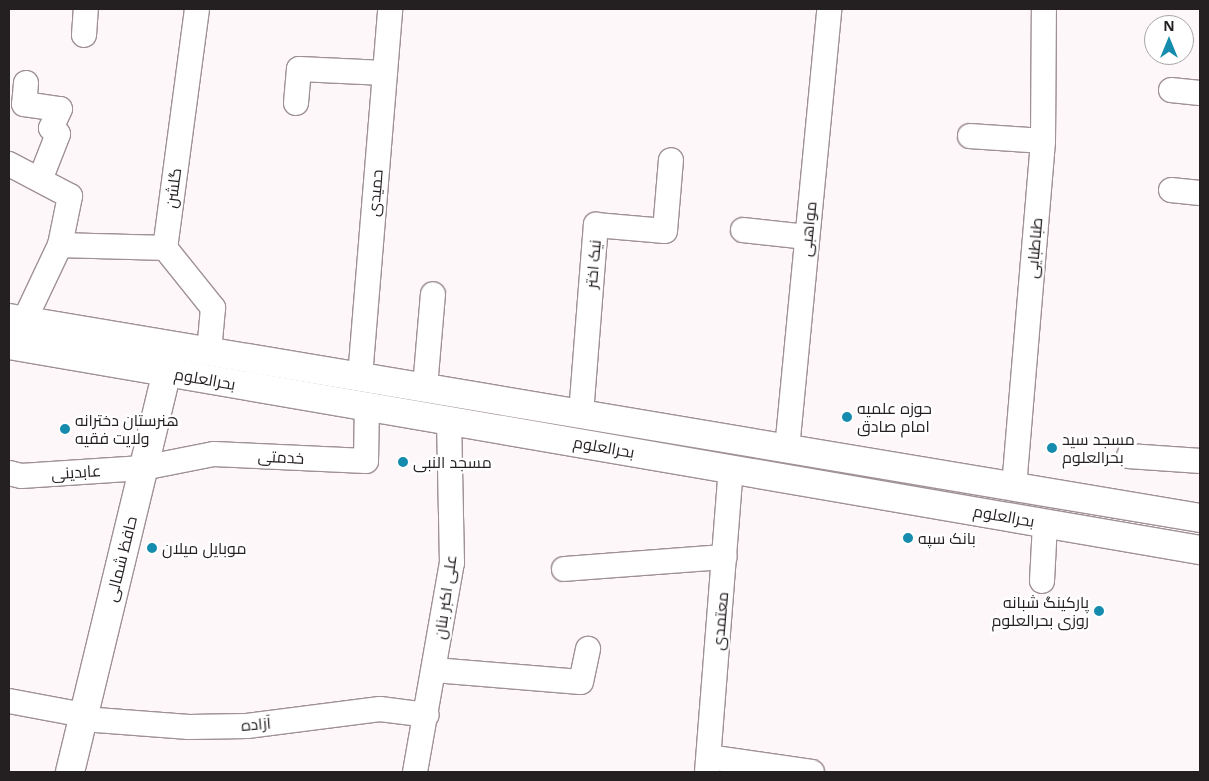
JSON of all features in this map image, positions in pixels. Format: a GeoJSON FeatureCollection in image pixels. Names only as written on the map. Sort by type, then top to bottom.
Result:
{"type":"FeatureCollection","features":[{"type":"Feature","properties":{"kind":"main road","name":"بحرالعلوم"},"geometry":{"type":"LineString","coordinates":[[16,320],[1200,518]]}},
{"type":"Feature","properties":{"kind":"main road","name":"بحرالعلوم"},"geometry":{"type":"LineString","coordinates":[[9,345],[1200,550]]}},
{"type":"Feature","properties":{"kind":"main road","name":"حافظ شمالی"},"geometry":{"type":"LineString","coordinates":[[70,772],[173,346]]}},
{"type":"Feature","properties":{"kind":"street"},"geometry":{"type":"LineString","coordinates":[[84,35],[86,9]]}},
{"type":"Feature","properties":{"kind":"street","name":"گلشن"},"geometry":{"type":"LineString","coordinates":[[165,248],[197,9]]}},
{"type":"Feature","properties":{"kind":"street","name":"حمیدی"},"geometry":{"type":"LineString","coordinates":[[360,378],[390,9]]}},
{"type":"Feature","properties":{"kind":"street","name":"مواهبی"},"geometry":{"type":"LineString","coordinates":[[787,449],[829,9]]}},
{"type":"Feature","properties":{"kind":"street","name":"طباطبایی"},"geometry":{"type":"LineString","coordinates":[[1014,487],[1042,141],[1044,9]]}},
{"type":"Feature","properties":{"kind":"street"},"geometry":{"type":"LineString","coordinates":[[296,103],[299,68],[385,73]]}},
{"type":"Feature","properties":{"kind":"street"},"geometry":{"type":"LineString","coordinates":[[26,83],[24,104],[60,109],[51,128],[58,134],[40,180]]}},
{"type":"Feature","properties":{"kind":"street"},"geometry":{"type":"LineString","coordinates":[[1171,90],[1200,93]]}},
{"type":"Feature","properties":{"kind":"street"},"geometry":{"type":"LineString","coordinates":[[970,136],[1042,141]]}},
{"type":"Feature","properties":{"kind":"street","name":"نیک اختر"},"geometry":{"type":"LineString","coordinates":[[581,414],[596,225],[665,231],[671,160]]}},
{"type":"Feature","properties":{"kind":"street"},"geometry":{"type":"LineString","coordinates":[[9,164],[70,196],[60,245],[16,320]]}},
{"type":"Feature","properties":{"kind":"street"},"geometry":{"type":"LineString","coordinates":[[1171,190],[1200,193]]}},
{"type":"Feature","properties":{"kind":"street"},"geometry":{"type":"LineString","coordinates":[[743,230],[807,238]]}},
{"type":"Feature","properties":{"kind":"street"},"geometry":{"type":"LineString","coordinates":[[60,245],[165,248],[213,308],[210,352]]}},
{"type":"Feature","properties":{"kind":"street"},"geometry":{"type":"LineString","coordinates":[[425,387],[433,294]]}},
{"type":"Feature","properties":{"kind":"street","name":"خدمتی"},"geometry":{"type":"LineString","coordinates":[[143,468],[214,454],[366,461],[368,406]]}},
{"type":"Feature","properties":{"kind":"street","name":"علی اکبر بنان"},"geometry":{"type":"LineString","coordinates":[[415,772],[427,715],[452,563],[449,420]]}},
{"type":"Feature","properties":{"kind":"street"},"geometry":{"type":"LineString","coordinates":[[1129,456],[1200,461]]}},
{"type":"Feature","properties":{"kind":"street","name":"عابدینی"},"geometry":{"type":"LineString","coordinates":[[9,473],[21,476],[143,468]]}},
{"type":"Feature","properties":{"kind":"street","name":"معتمدی"},"geometry":{"type":"LineString","coordinates":[[708,764],[731,469]]}},
{"type":"Feature","properties":{"kind":"street"},"geometry":{"type":"LineString","coordinates":[[1042,581],[1045,523]]}},
{"type":"Feature","properties":{"kind":"street"},"geometry":{"type":"LineString","coordinates":[[564,569],[725,557]]}},
{"type":"Feature","properties":{"kind":"street"},"geometry":{"type":"LineString","coordinates":[[434,670],[581,682],[588,649]]}},
{"type":"Feature","properties":{"kind":"street","name":"آزاده"},"geometry":{"type":"LineString","coordinates":[[9,701],[83,717],[189,726],[247,726],[380,709],[427,715]]}},
{"type":"Feature","properties":{"kind":"street"},"geometry":{"type":"LineString","coordinates":[[708,764],[812,772]]}},
{"type":"Feature","properties":{"kind":"place","name":"حوزه علمیه امام صادق"},"geometry":{"type":"Point","coordinates":[847,417]}},
{"type":"Feature","properties":{"kind":"place","name":"هنرستان دخترانه ولایت فقیه"},"geometry":{"type":"Point","coordinates":[65,429]}},
{"type":"Feature","properties":{"kind":"place","name":"مسجد سید بحرالعلوم"},"geometry":{"type":"Point","coordinates":[1052,448]}},
{"type":"Feature","properties":{"kind":"place","name":"مسجد النبی"},"geometry":{"type":"Point","coordinates":[403,462]}},
{"type":"Feature","properties":{"kind":"place","name":"بانک سپه"},"geometry":{"type":"Point","coordinates":[908,538]}},
{"type":"Feature","properties":{"kind":"place","name":"موبایل میلان"},"geometry":{"type":"Point","coordinates":[152,548]}},
{"type":"Feature","properties":{"kind":"place","name":"پارکینگ شبانه روزی بحرالعلوم"},"geometry":{"type":"Point","coordinates":[1099,611]}}]}
